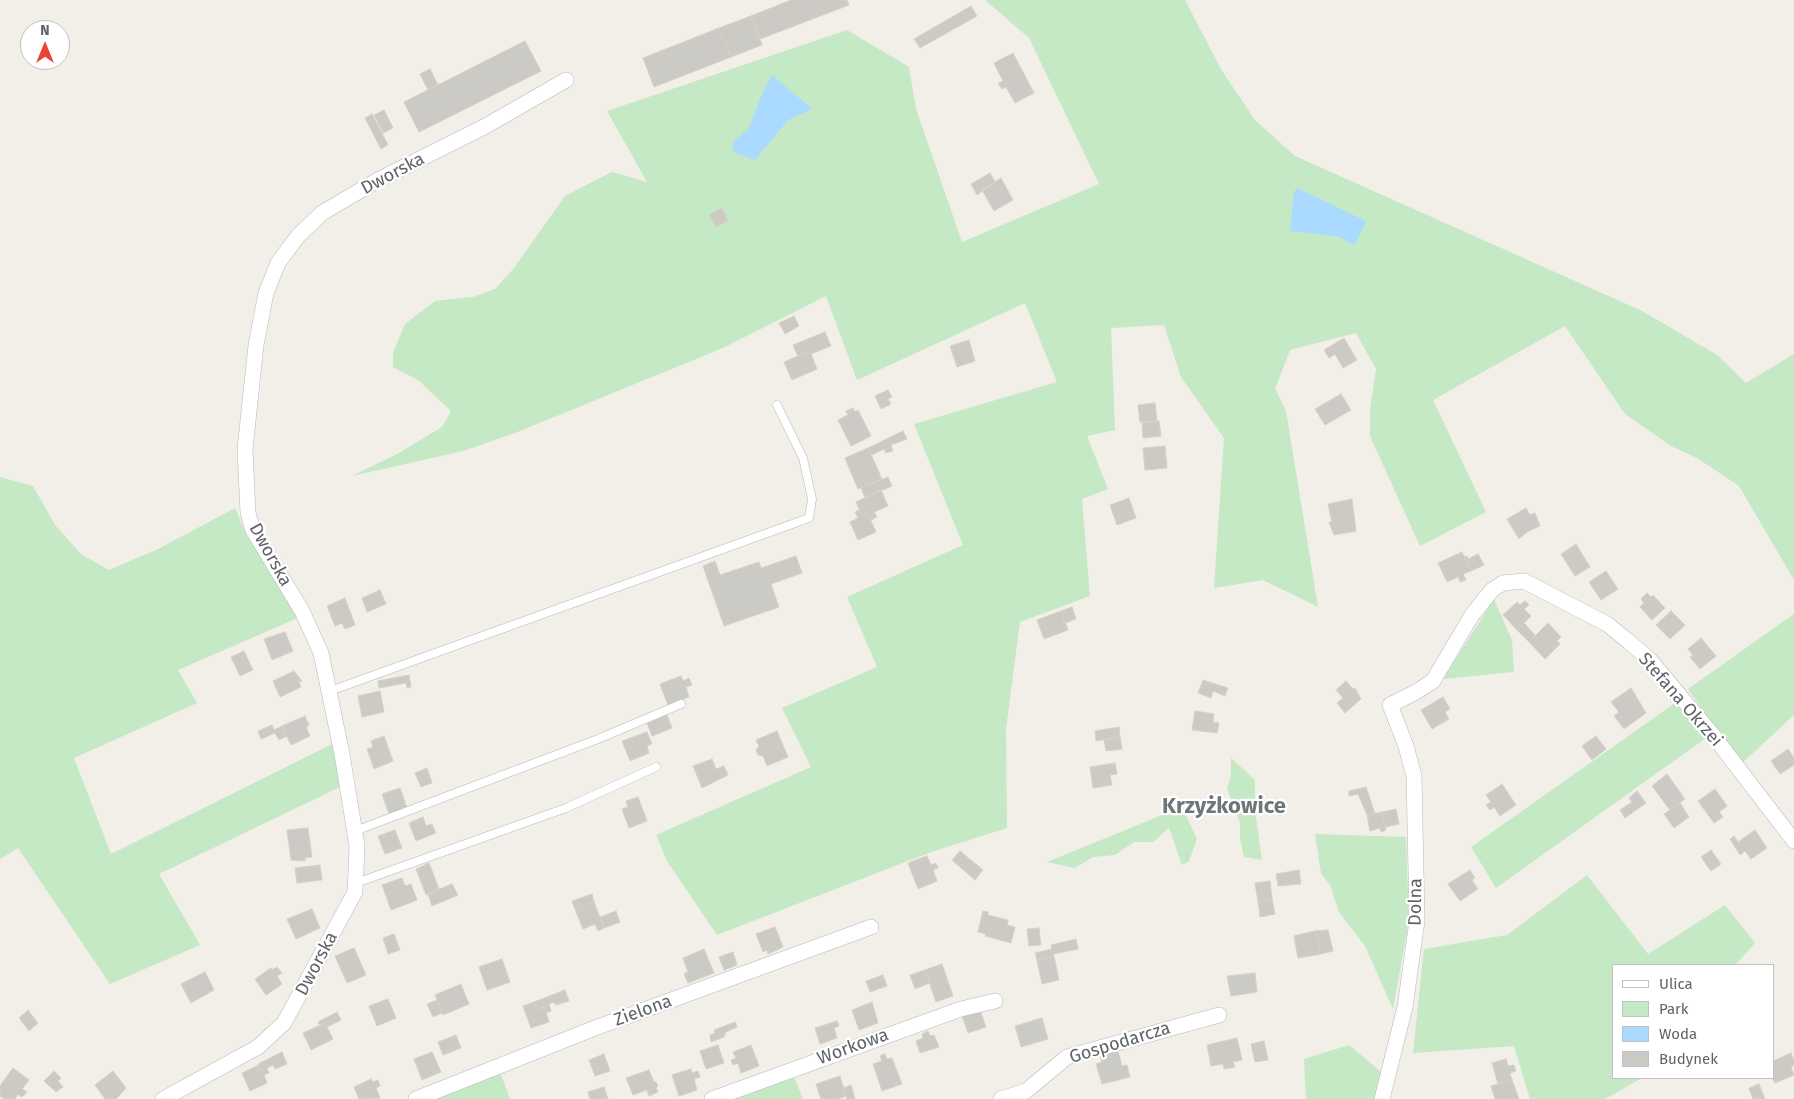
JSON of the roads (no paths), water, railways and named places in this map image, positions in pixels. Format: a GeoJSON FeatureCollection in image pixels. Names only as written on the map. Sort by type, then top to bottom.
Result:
{"type":"FeatureCollection","features":[{"type":"Feature","properties":{"kind":"street","name":"Dworska"},"geometry":{"type":"LineString","coordinates":[[163,1099],[258,1047],[284,1023],[355,892],[357,846],[330,691],[321,653],[302,610],[253,530],[248,513],[245,449],[256,345],[266,293],[278,263],[298,236],[322,213],[378,180],[484,127],[566,80]]}},
{"type":"Feature","properties":{"kind":"street","name":"Stefana Okrzei"},"geometry":{"type":"LineString","coordinates":[[1390,705],[1416,692],[1433,680],[1472,615],[1492,590],[1504,584],[1524,581],[1607,624],[1650,660],[1712,734],[1794,841]]}},
{"type":"Feature","properties":{"kind":"street","name":"Dolna"},"geometry":{"type":"LineString","coordinates":[[1382,1099],[1405,1007],[1417,921],[1414,776],[1406,746],[1390,705]]}},
{"type":"Feature","properties":{"kind":"street","name":"Zielona"},"geometry":{"type":"LineString","coordinates":[[416,1099],[595,1028],[871,927]]}},
{"type":"Feature","properties":{"kind":"street","name":"Workowa"},"geometry":{"type":"LineString","coordinates":[[712,1099],[961,1008],[995,1001]]}},
{"type":"Feature","properties":{"kind":"street","name":"Gospodarcza"},"geometry":{"type":"LineString","coordinates":[[1002,1099],[1026,1091],[1067,1057],[1219,1015]]}},
{"type":"Feature","properties":{"kind":"lane"},"geometry":{"type":"LineString","coordinates":[[330,691],[809,518],[812,498],[803,458],[777,405]]}},
{"type":"Feature","properties":{"kind":"lane"},"geometry":{"type":"LineString","coordinates":[[354,831],[598,739],[681,704]]}},
{"type":"Feature","properties":{"kind":"lane"},"geometry":{"type":"LineString","coordinates":[[356,883],[566,808],[656,767]]}},
{"type":"Feature","properties":{"kind":"water"},"geometry":{"type":"Polygon","coordinates":[[[772,75],[812,109],[788,120],[755,160],[733,152],[733,142],[749,128],[762,94],[772,75]]]}},
{"type":"Feature","properties":{"kind":"water"},"geometry":{"type":"Polygon","coordinates":[[[1297,188],[1366,221],[1355,245],[1337,236],[1290,231],[1294,192],[1297,188]]]}},
{"type":"Feature","properties":{"kind":"district","name":"Krzyżkowice"},"geometry":{"type":"Point","coordinates":[1224,807]}}]}
